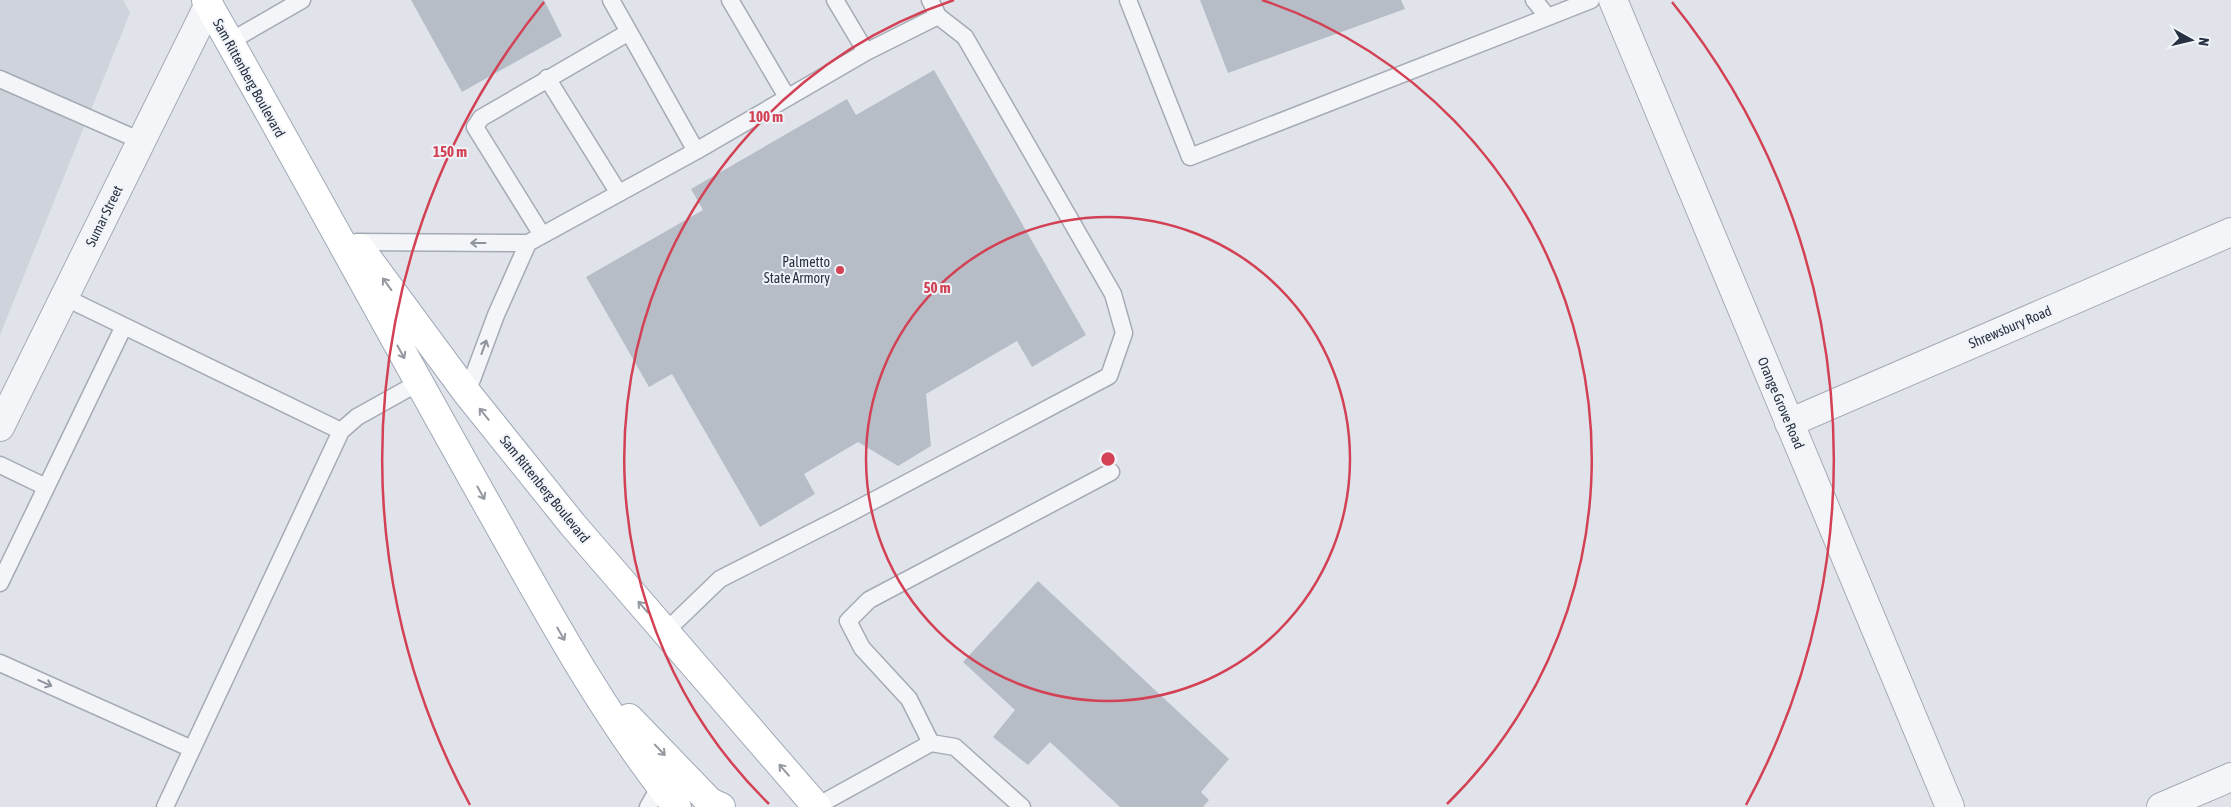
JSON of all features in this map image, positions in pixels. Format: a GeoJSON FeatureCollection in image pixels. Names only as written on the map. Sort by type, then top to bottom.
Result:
{"type":"FeatureCollection","features":[{"type":"Feature","properties":{"kind":"main road","name":"Sam Rittenberg Boulevard"},"geometry":{"type":"LineString","coordinates":[[207,2],[418,383],[654,797],[677,807]]}},
{"type":"Feature","properties":{"kind":"main road","name":"Sam Rittenberg Boulevard"},"geometry":{"type":"LineString","coordinates":[[292,156],[467,393],[573,525],[816,807]]}},
{"type":"Feature","properties":{"kind":"main road"},"geometry":{"type":"LineString","coordinates":[[578,664],[710,802],[721,807]]}},
{"type":"Feature","properties":{"kind":"street","name":"Orange Grove Road"},"geometry":{"type":"LineString","coordinates":[[1613,0],[1950,807]]}},
{"type":"Feature","properties":{"kind":"street","name":"Sumar Street"},"geometry":{"type":"LineString","coordinates":[[0,427],[141,141],[207,2]]}},
{"type":"Feature","properties":{"kind":"street","name":"Shrewsbury Road"},"geometry":{"type":"LineString","coordinates":[[1790,423],[2231,232]]}},
{"type":"Feature","properties":{"kind":"street"},"geometry":{"type":"LineString","coordinates":[[2161,807],[2231,777]]}},
{"type":"Feature","properties":{"kind":"lane"},"geometry":{"type":"LineString","coordinates":[[229,42],[302,0]]}},
{"type":"Feature","properties":{"kind":"lane"},"geometry":{"type":"LineString","coordinates":[[612,0],[696,150]]}},
{"type":"Feature","properties":{"kind":"lane"},"geometry":{"type":"LineString","coordinates":[[730,0],[787,97]]}},
{"type":"Feature","properties":{"kind":"lane"},"geometry":{"type":"LineString","coordinates":[[835,0],[866,52]]}},
{"type":"Feature","properties":{"kind":"lane"},"geometry":{"type":"LineString","coordinates":[[665,632],[720,579],[861,508],[1109,376],[1124,332],[1113,294],[965,37],[938,16],[930,0]]}},
{"type":"Feature","properties":{"kind":"lane"},"geometry":{"type":"LineString","coordinates":[[1128,0],[1190,157],[1591,0]]}},
{"type":"Feature","properties":{"kind":"lane"},"geometry":{"type":"LineString","coordinates":[[1534,0],[1548,17]]}},
{"type":"Feature","properties":{"kind":"lane"},"geometry":{"type":"LineString","coordinates":[[356,242],[528,243],[696,150],[866,52],[938,16]]}},
{"type":"Feature","properties":{"kind":"lane"},"geometry":{"type":"LineString","coordinates":[[542,235],[476,127],[481,118],[629,32]]}},
{"type":"Feature","properties":{"kind":"lane"},"geometry":{"type":"LineString","coordinates":[[547,78],[618,192]]}},
{"type":"Feature","properties":{"kind":"lane"},"geometry":{"type":"LineString","coordinates":[[0,79],[141,141]]}},
{"type":"Feature","properties":{"kind":"lane"},"geometry":{"type":"LineString","coordinates":[[467,393],[496,315],[528,243]]}},
{"type":"Feature","properties":{"kind":"lane"},"geometry":{"type":"LineString","coordinates":[[64,297],[341,431]]}},
{"type":"Feature","properties":{"kind":"lane"},"geometry":{"type":"LineString","coordinates":[[0,583],[124,326]]}},
{"type":"Feature","properties":{"kind":"lane"},"geometry":{"type":"LineString","coordinates":[[165,807],[341,431],[357,417],[418,383]]}},
{"type":"Feature","properties":{"kind":"lane"},"geometry":{"type":"LineString","coordinates":[[0,465],[46,487]]}},
{"type":"Feature","properties":{"kind":"lane"},"geometry":{"type":"LineString","coordinates":[[931,743],[909,699],[862,648],[848,621],[869,600],[1111,472]]}},
{"type":"Feature","properties":{"kind":"lane"},"geometry":{"type":"LineString","coordinates":[[0,663],[192,749]]}},
{"type":"Feature","properties":{"kind":"lane"},"geometry":{"type":"LineString","coordinates":[[816,807],[931,743],[955,747],[1022,807]]}},
{"type":"Feature","properties":{"kind":"shaded area"},"geometry":{"type":"Polygon","coordinates":[[[0,0],[123,0],[130,13],[0,335],[0,0]]]}},
{"type":"Feature","properties":{"kind":"building"},"geometry":{"type":"Polygon","coordinates":[[[411,0],[544,0],[562,36],[462,92],[411,0]]]}},
{"type":"Feature","properties":{"kind":"building"},"geometry":{"type":"Polygon","coordinates":[[[1200,0],[1401,0],[1405,9],[1228,73],[1200,0]]]}},
{"type":"Feature","properties":{"kind":"building"},"geometry":{"type":"Polygon","coordinates":[[[934,70],[1086,335],[1032,367],[1017,341],[926,394],[931,446],[898,466],[858,442],[804,474],[815,494],[760,527],[672,374],[649,387],[586,277],[703,210],[691,189],[847,99],[856,115],[934,70]]]}},
{"type":"Feature","properties":{"kind":"building"},"geometry":{"type":"Polygon","coordinates":[[[1038,581],[1229,759],[1201,792],[1209,800],[1203,807],[1120,807],[1050,742],[1028,765],[993,737],[1015,710],[963,662],[1038,581]]]}},
{"type":"Feature","properties":{"kind":"place","name":"Palmetto State Armory"},"geometry":{"type":"Point","coordinates":[840,270]}}]}
